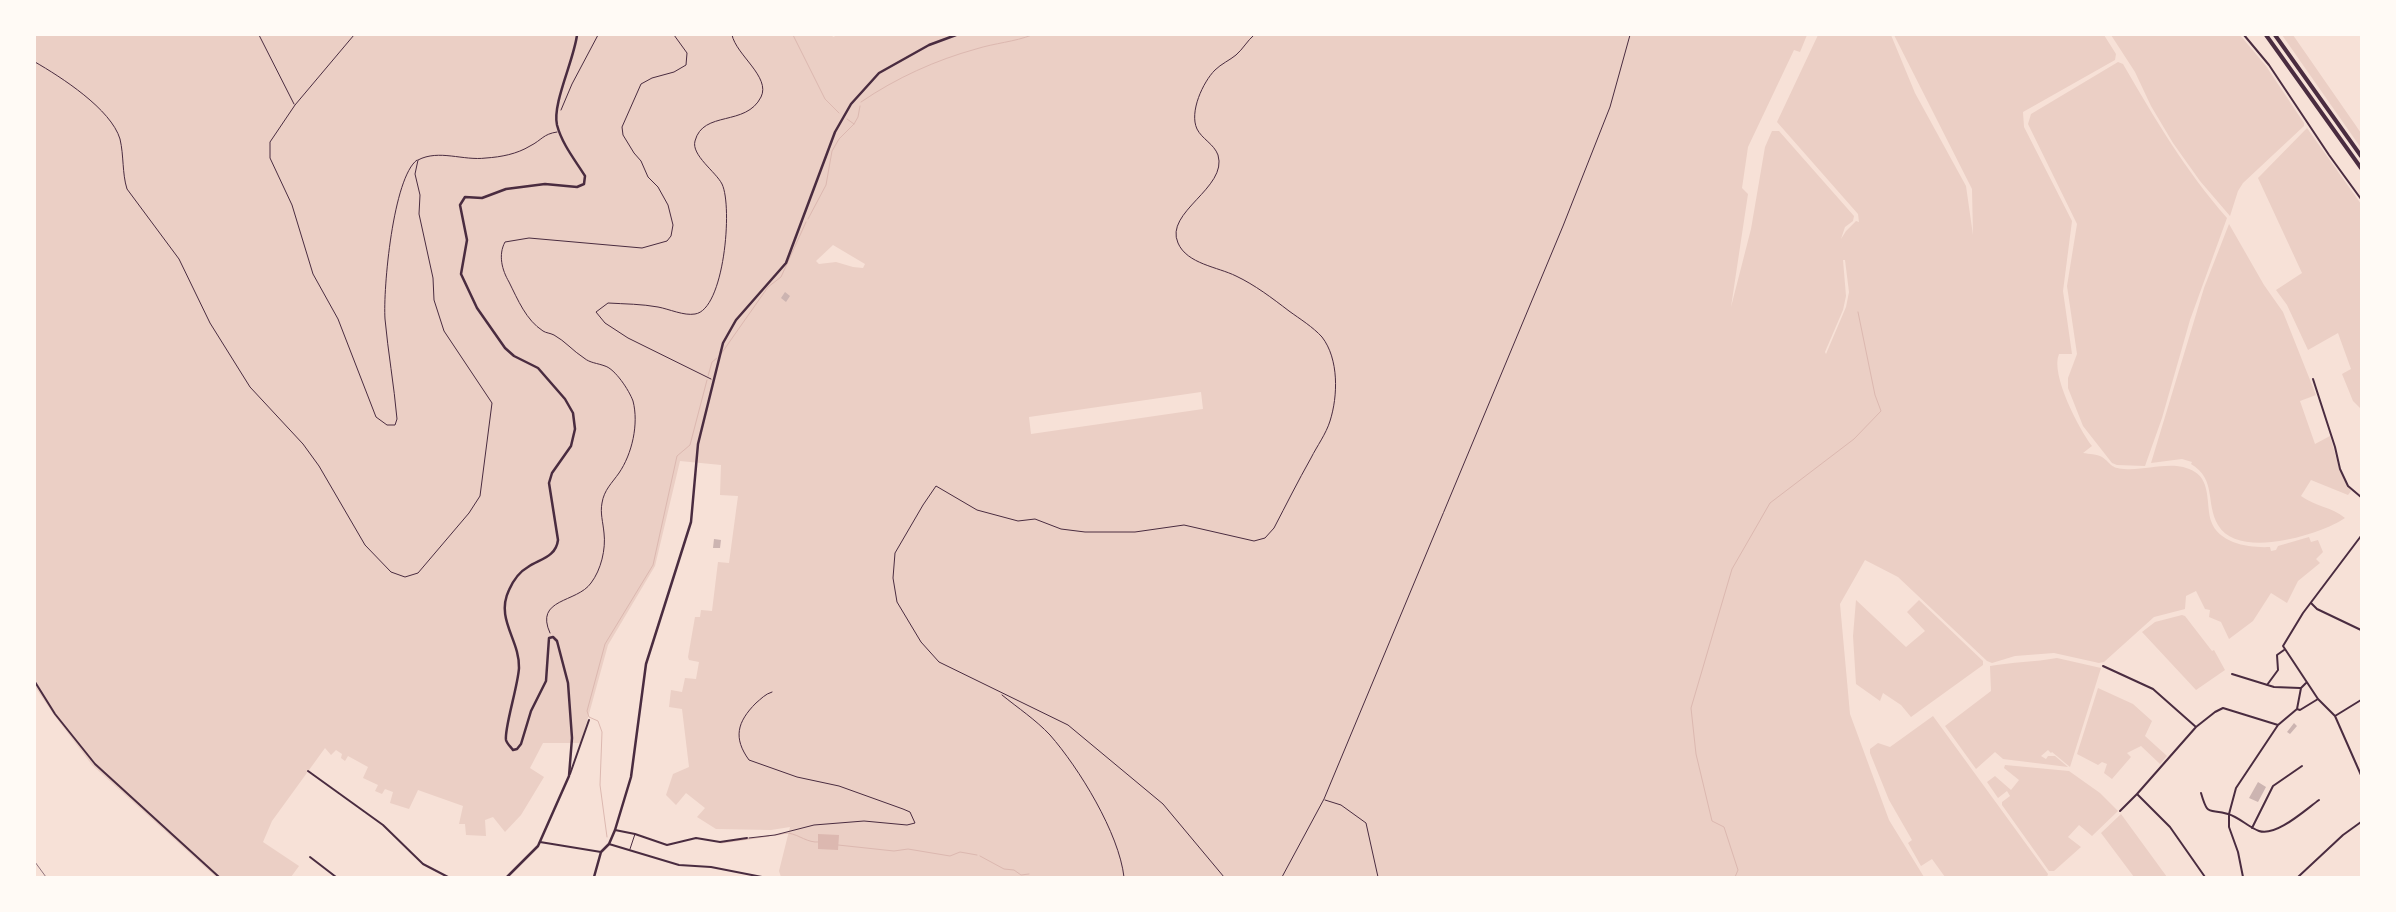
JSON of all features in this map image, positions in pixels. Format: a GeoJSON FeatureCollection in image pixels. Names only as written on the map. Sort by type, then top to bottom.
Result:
{"type":"FeatureCollection","features":[{"type":"Feature","properties":{"kind":"highway"},"geometry":{"type":"LineString","coordinates":[[2266,35],[2361,168]]}},
{"type":"Feature","properties":{"kind":"highway"},"geometry":{"type":"LineString","coordinates":[[2275,35],[2361,156]]}},
{"type":"Feature","properties":{"kind":"street"},"geometry":{"type":"LineString","coordinates":[[569,776],[572,738],[568,683],[557,642],[552,637],[547,644],[549,660],[546,681],[531,711],[521,744],[517,749],[513,750],[506,740],[506,731],[515,698],[519,666],[507,629],[503,609],[504,601],[515,579],[521,572],[552,554],[556,549],[558,540],[550,483],[552,473],[571,446],[575,423],[565,399],[544,374],[538,368],[514,356],[505,348],[477,308],[461,274],[466,240],[460,205],[465,197],[482,198],[506,189],[545,184],[576,187],[584,184],[585,176],[572,157],[556,117],[557,106],[575,52],[577,35]]}},
{"type":"Feature","properties":{"kind":"street"},"geometry":{"type":"LineString","coordinates":[[594,877],[601,852],[609,844],[615,830],[632,770],[647,657],[691,522],[698,444],[723,343],[729,330],[786,263],[835,132],[851,104],[862,90],[879,74],[929,45],[956,35]]}},
{"type":"Feature","properties":{"kind":"street"},"geometry":{"type":"LineString","coordinates":[[2244,35],[2269,65],[2321,144],[2361,199]]}},
{"type":"Feature","properties":{"kind":"street"},"geometry":{"type":"LineString","coordinates":[[2313,378],[2335,446],[2340,469],[2348,486],[2361,497]]}},
{"type":"Feature","properties":{"kind":"street"},"geometry":{"type":"LineString","coordinates":[[2361,536],[2311,603],[2284,644],[2284,650],[2306,683],[2318,699],[2335,716],[2361,775]]}},
{"type":"Feature","properties":{"kind":"street"},"geometry":{"type":"LineString","coordinates":[[2311,603],[2317,608],[2361,630]]}},
{"type":"Feature","properties":{"kind":"street"},"geometry":{"type":"LineString","coordinates":[[2267,685],[2278,670],[2278,656],[2284,650]]}},
{"type":"Feature","properties":{"kind":"street"},"geometry":{"type":"LineString","coordinates":[[2103,666],[2153,689],[2196,727]]}},
{"type":"Feature","properties":{"kind":"street"},"geometry":{"type":"LineString","coordinates":[[2232,674],[2267,685],[2301,688]]}},
{"type":"Feature","properties":{"kind":"street"},"geometry":{"type":"LineString","coordinates":[[35,682],[56,714],[95,764],[219,877]]}},
{"type":"Feature","properties":{"kind":"street"},"geometry":{"type":"LineString","coordinates":[[2297,709],[2301,688],[2306,683]]}},
{"type":"Feature","properties":{"kind":"street"},"geometry":{"type":"LineString","coordinates":[[2244,877],[2229,827],[2229,814],[2236,788],[2278,725],[2297,709],[2318,699]]}},
{"type":"Feature","properties":{"kind":"street"},"geometry":{"type":"LineString","coordinates":[[2335,716],[2361,700]]}},
{"type":"Feature","properties":{"kind":"street"},"geometry":{"type":"LineString","coordinates":[[2120,811],[2196,727],[2215,712],[2223,708],[2278,725]]}},
{"type":"Feature","properties":{"kind":"street"},"geometry":{"type":"LineString","coordinates":[[507,877],[540,842],[547,822],[569,776],[589,720]]}},
{"type":"Feature","properties":{"kind":"street"},"geometry":{"type":"LineString","coordinates":[[2252,828],[2273,786],[2302,766]]}},
{"type":"Feature","properties":{"kind":"street"},"geometry":{"type":"LineString","coordinates":[[308,771],[383,826],[423,864],[448,877]]}},
{"type":"Feature","properties":{"kind":"street"},"geometry":{"type":"LineString","coordinates":[[2201,793],[2206,808],[2229,814],[2259,831],[2272,832],[2319,800]]}},
{"type":"Feature","properties":{"kind":"street"},"geometry":{"type":"LineString","coordinates":[[2137,794],[2170,827],[2205,877]]}},
{"type":"Feature","properties":{"kind":"street"},"geometry":{"type":"LineString","coordinates":[[2298,877],[2343,835],[2361,822]]}},
{"type":"Feature","properties":{"kind":"street"},"geometry":{"type":"LineString","coordinates":[[615,830],[635,834],[667,845],[696,838],[720,842],[747,838]]}},
{"type":"Feature","properties":{"kind":"street"},"geometry":{"type":"LineString","coordinates":[[540,842],[601,852]]}},
{"type":"Feature","properties":{"kind":"street"},"geometry":{"type":"LineString","coordinates":[[609,844],[678,865],[710,867],[762,877]]}},
{"type":"Feature","properties":{"kind":"street"},"geometry":{"type":"LineString","coordinates":[[310,857],[336,877]]}},
{"type":"Feature","properties":{"kind":"lane"},"geometry":{"type":"LineString","coordinates":[[630,850],[635,834]]}},
{"type":"Feature","properties":{"kind":"path"},"geometry":{"type":"LineString","coordinates":[[259,35],[295,105]]}},
{"type":"Feature","properties":{"kind":"path"},"geometry":{"type":"LineString","coordinates":[[354,35],[295,105],[270,142],[270,158],[292,205],[313,274],[341,326],[376,417],[387,425],[395,425],[397,418],[385,319],[390,243],[404,176],[410,165],[428,155],[468,160],[519,152],[532,146],[546,134],[560,131]]}},
{"type":"Feature","properties":{"kind":"path"},"geometry":{"type":"LineString","coordinates":[[556,117],[598,35]]}},
{"type":"Feature","properties":{"kind":"path"},"geometry":{"type":"LineString","coordinates":[[552,637],[546,623],[547,616],[559,602],[585,590],[594,579],[600,564],[604,543],[601,514],[602,502],[607,489],[619,473],[630,450],[634,424],[632,400],[622,383],[606,366],[595,364],[583,358],[553,335],[543,331],[523,311],[505,275],[502,264],[502,247],[505,242],[529,238],[642,248],[667,241],[671,236],[673,225],[668,205],[658,187],[648,177],[641,160],[623,135],[622,126],[641,84],[652,78],[674,72],[686,65],[687,53],[674,35]]}},
{"type":"Feature","properties":{"kind":"path"},"geometry":{"type":"LineString","coordinates":[[713,380],[685,368],[628,338],[605,323],[596,312],[608,303],[655,307],[695,314],[704,310],[719,282],[728,229],[728,208],[721,182],[702,160],[695,146],[695,140],[707,125],[743,115],[751,110],[759,100],[764,85],[761,78],[734,44],[732,35]]}},
{"type":"Feature","properties":{"kind":"path"},"geometry":{"type":"LineString","coordinates":[[1224,877],[1163,804],[1068,725],[939,662],[922,642],[897,602],[893,578],[895,552],[923,504],[936,486],[977,510],[1018,521],[1035,519],[1061,529],[1085,532],[1135,532],[1184,525],[1254,541],[1266,538],[1274,528],[1330,422],[1335,399],[1335,373],[1330,351],[1322,337],[1312,328],[1260,290],[1236,276],[1195,260],[1183,251],[1177,243],[1176,232],[1179,221],[1214,179],[1218,170],[1218,155],[1212,145],[1197,129],[1194,115],[1201,93],[1216,68],[1236,55],[1254,35]]}},
{"type":"Feature","properties":{"kind":"path"},"geometry":{"type":"LineString","coordinates":[[1282,877],[1324,799],[1563,226],[1610,107],[1630,35]]}},
{"type":"Feature","properties":{"kind":"path"},"geometry":{"type":"LineString","coordinates":[[35,62],[70,85],[96,106],[109,121],[119,138],[127,189],[179,259],[210,323],[250,387],[314,458],[365,545],[391,572],[405,578],[418,572],[469,513],[480,496],[492,403],[444,331],[434,300],[432,278],[419,214],[420,196],[415,174],[418,160]]}},
{"type":"Feature","properties":{"kind":"path"},"geometry":{"type":"LineString","coordinates":[[747,838],[775,835],[814,824],[881,821],[907,825],[914,823],[910,812],[903,809],[839,786],[797,777],[749,760],[740,743],[742,720],[764,696],[772,692]]}},
{"type":"Feature","properties":{"kind":"path"},"geometry":{"type":"LineString","coordinates":[[1000,693],[1049,734],[1080,776],[1107,825],[1123,863],[1124,877]]}},
{"type":"Feature","properties":{"kind":"path"},"geometry":{"type":"LineString","coordinates":[[1324,799],[1340,805],[1366,823],[1378,877]]}},
{"type":"Feature","properties":{"kind":"shaded area"},"geometry":{"type":"Polygon","coordinates":[[[35,35],[832,35],[833,37],[838,35],[1807,35],[1800,52],[1794,50],[1748,147],[1742,188],[1748,194],[1731,307],[1751,229],[1765,147],[1772,131],[1779,131],[1854,216],[1853,221],[1845,227],[1841,239],[1856,221],[1859,222],[1858,214],[1777,122],[1818,35],[1891,35],[1915,93],[1966,186],[1973,235],[1972,189],[1894,35],[2104,35],[2116,54],[2115,60],[2023,112],[2024,127],[2072,221],[2063,291],[2072,354],[2059,354],[2057,363],[2067,401],[2073,415],[2092,446],[2083,453],[2100,456],[2114,467],[2119,468],[2178,466],[2187,468],[2200,476],[2204,482],[2211,521],[2215,529],[2228,540],[2253,547],[2270,547],[2271,551],[2276,550],[2278,546],[2309,537],[2311,542],[2318,540],[2323,552],[2316,559],[2320,563],[2298,581],[2287,603],[2271,593],[2253,621],[2229,639],[2221,622],[2209,617],[2210,610],[2205,609],[2196,591],[2186,596],[2185,609],[2154,617],[2104,662],[2099,663],[2054,653],[2015,656],[1992,663],[1987,661],[1898,577],[1865,560],[1840,604],[1850,714],[1889,820],[1924,877],[781,877],[779,871],[790,827],[771,830],[716,829],[697,817],[705,808],[686,793],[676,805],[666,795],[673,774],[689,767],[682,709],[669,707],[671,690],[682,692],[685,678],[696,679],[699,662],[689,660],[688,657],[695,617],[700,617],[701,610],[712,611],[718,562],[729,563],[738,496],[720,495],[721,465],[680,461],[655,566],[608,645],[581,743],[543,743],[530,768],[544,777],[521,815],[505,832],[493,817],[485,820],[486,836],[466,835],[465,824],[459,824],[463,806],[418,790],[409,809],[390,803],[393,792],[385,789],[382,794],[375,791],[378,785],[363,778],[368,767],[348,756],[345,761],[341,758],[342,754],[336,750],[331,755],[325,748],[272,821],[263,842],[299,866],[291,877],[216,877],[92,765],[35,687],[35,35]],[[833,245],[816,261],[819,264],[836,262],[863,268],[865,264],[833,245]],[[1843,260],[1846,296],[1843,310],[1825,352],[1826,354],[1846,307],[1849,292],[1845,260],[1843,260]],[[1201,392],[1029,417],[1031,434],[1203,409],[1201,392]]]}},
{"type":"Feature","properties":{"kind":"shaded area"},"geometry":{"type":"Polygon","coordinates":[[[2111,35],[2240,35],[2266,66],[2304,123],[2304,126],[2243,183],[2238,191],[2230,216],[2200,181],[2173,143],[2151,106],[2135,72],[2111,35]]]}},
{"type":"Feature","properties":{"kind":"shaded area"},"geometry":{"type":"Polygon","coordinates":[[[2282,35],[2293,35],[2361,133],[2361,148],[2282,35]]]}},
{"type":"Feature","properties":{"kind":"shaded area"},"geometry":{"type":"Polygon","coordinates":[[[2118,62],[2123,64],[2184,163],[2227,218],[2190,320],[2162,418],[2145,466],[2117,465],[2112,463],[2083,426],[2068,388],[2068,378],[2077,354],[2067,286],[2077,224],[2028,124],[2031,114],[2118,62]]]}},
{"type":"Feature","properties":{"kind":"shaded area"},"geometry":{"type":"Polygon","coordinates":[[[2307,128],[2361,204],[2361,409],[2353,401],[2342,374],[2351,369],[2338,333],[2308,350],[2287,305],[2276,290],[2302,273],[2258,178],[2307,128]]]}},
{"type":"Feature","properties":{"kind":"shaded area"},"geometry":{"type":"Polygon","coordinates":[[[2229,224],[2264,285],[2283,312],[2316,395],[2300,401],[2315,444],[2330,436],[2340,471],[2351,491],[2348,495],[2311,480],[2301,496],[2345,518],[2317,531],[2280,541],[2260,543],[2243,541],[2228,535],[2218,525],[2214,516],[2208,484],[2199,470],[2191,464],[2192,462],[2182,459],[2151,463],[2204,288],[2229,224]]]}},
{"type":"Feature","properties":{"kind":"shaded area"},"geometry":{"type":"Polygon","coordinates":[[[1856,600],[1906,647],[1925,631],[1907,612],[1919,600],[1983,661],[1983,665],[1911,717],[1901,705],[1883,693],[1880,701],[1856,684],[1853,636],[1856,600]]]}},
{"type":"Feature","properties":{"kind":"shaded area"},"geometry":{"type":"Polygon","coordinates":[[[2182,615],[2185,616],[2212,651],[2214,650],[2225,670],[2196,690],[2142,632],[2155,622],[2182,615]]]}},
{"type":"Feature","properties":{"kind":"shaded area"},"geometry":{"type":"Polygon","coordinates":[[[2057,658],[2101,668],[2070,767],[2048,750],[2041,756],[2046,759],[2048,756],[2055,756],[2068,767],[2003,759],[1995,752],[1976,769],[1945,726],[1991,691],[1990,666],[2057,658]]]}},
{"type":"Feature","properties":{"kind":"shaded area"},"geometry":{"type":"Polygon","coordinates":[[[2098,688],[2133,704],[2152,721],[2145,736],[2167,756],[2160,764],[2141,746],[2127,753],[2131,757],[2112,779],[2104,773],[2107,764],[2102,762],[2098,765],[2077,754],[2098,688]]]}},
{"type":"Feature","properties":{"kind":"shaded area"},"geometry":{"type":"Polygon","coordinates":[[[1933,716],[2048,874],[2047,877],[1945,877],[1932,859],[1921,866],[1908,843],[1912,840],[1889,800],[1870,749],[1878,743],[1890,747],[1933,716]]]}},
{"type":"Feature","properties":{"kind":"shaded area"},"geometry":{"type":"Polygon","coordinates":[[[2005,765],[2069,771],[2100,793],[2118,811],[2092,836],[2079,825],[2068,837],[2081,847],[2054,871],[2049,871],[2002,805],[2002,802],[2010,796],[2007,791],[1998,798],[1987,782],[1995,776],[2011,790],[2019,780],[2004,768],[2005,765]]]}},
{"type":"Feature","properties":{"kind":"shaded area"},"geometry":{"type":"Polygon","coordinates":[[[2121,814],[2167,877],[2134,877],[2101,833],[2121,814]]]}},
{"type":"Feature","properties":{"kind":"shaded area"},"geometry":{"type":"Polygon","coordinates":[[[818,834],[839,835],[838,850],[818,849],[818,834]]]}},
{"type":"Feature","properties":{"kind":"building"},"geometry":{"type":"Polygon","coordinates":[[[785,292],[790,296],[786,302],[781,298],[785,292]]]}},
{"type":"Feature","properties":{"kind":"building"},"geometry":{"type":"Polygon","coordinates":[[[714,539],[721,540],[720,548],[713,548],[714,539]]]}},
{"type":"Feature","properties":{"kind":"building"},"geometry":{"type":"Polygon","coordinates":[[[2294,723],[2297,726],[2290,734],[2287,732],[2294,723]]]}},
{"type":"Feature","properties":{"kind":"building"},"geometry":{"type":"Polygon","coordinates":[[[2258,782],[2266,787],[2258,802],[2249,798],[2258,782]]]}},
{"type":"Feature","properties":{"kind":"waterway"},"geometry":{"type":"LineString","coordinates":[[793,35],[825,99],[839,113]]}},
{"type":"Feature","properties":{"kind":"waterway"},"geometry":{"type":"LineString","coordinates":[[861,102],[888,85],[931,64],[976,49],[1032,35]]}},
{"type":"Feature","properties":{"kind":"waterway"},"geometry":{"type":"LineString","coordinates":[[808,219],[826,185],[832,151],[839,139],[854,124],[858,117],[860,106]]}},
{"type":"Feature","properties":{"kind":"waterway"},"geometry":{"type":"LineString","coordinates":[[847,119],[854,124]]}},
{"type":"Feature","properties":{"kind":"waterway"},"geometry":{"type":"LineString","coordinates":[[721,354],[768,287],[781,277],[806,222]]}},
{"type":"Feature","properties":{"kind":"waterway"},"geometry":{"type":"LineString","coordinates":[[1735,877],[1738,870],[1724,827],[1712,821],[1696,754],[1691,708],[1732,569],[1770,503],[1854,439],[1881,411],[1875,395],[1858,312]]}},
{"type":"Feature","properties":{"kind":"waterway"},"geometry":{"type":"LineString","coordinates":[[708,376],[712,362],[717,358]]}},
{"type":"Feature","properties":{"kind":"waterway"},"geometry":{"type":"LineString","coordinates":[[607,837],[600,785],[602,732],[598,721],[589,717],[587,711],[605,644],[653,565],[677,456],[690,445],[707,380]]}},
{"type":"Feature","properties":{"kind":"waterway"},"geometry":{"type":"LineString","coordinates":[[775,835],[788,833],[819,842]]}},
{"type":"Feature","properties":{"kind":"waterway"},"geometry":{"type":"LineString","coordinates":[[721,843],[769,836]]}},
{"type":"Feature","properties":{"kind":"waterway"},"geometry":{"type":"LineString","coordinates":[[838,845],[894,851],[908,849],[950,856],[960,852],[977,855]]}},
{"type":"Feature","properties":{"kind":"waterway"},"geometry":{"type":"LineString","coordinates":[[980,856],[1004,869],[1014,870],[1021,875],[1029,874]]}},
{"type":"Feature","properties":{"kind":"railway"},"geometry":{"type":"LineString","coordinates":[[35,862],[46,877]]}}]}
